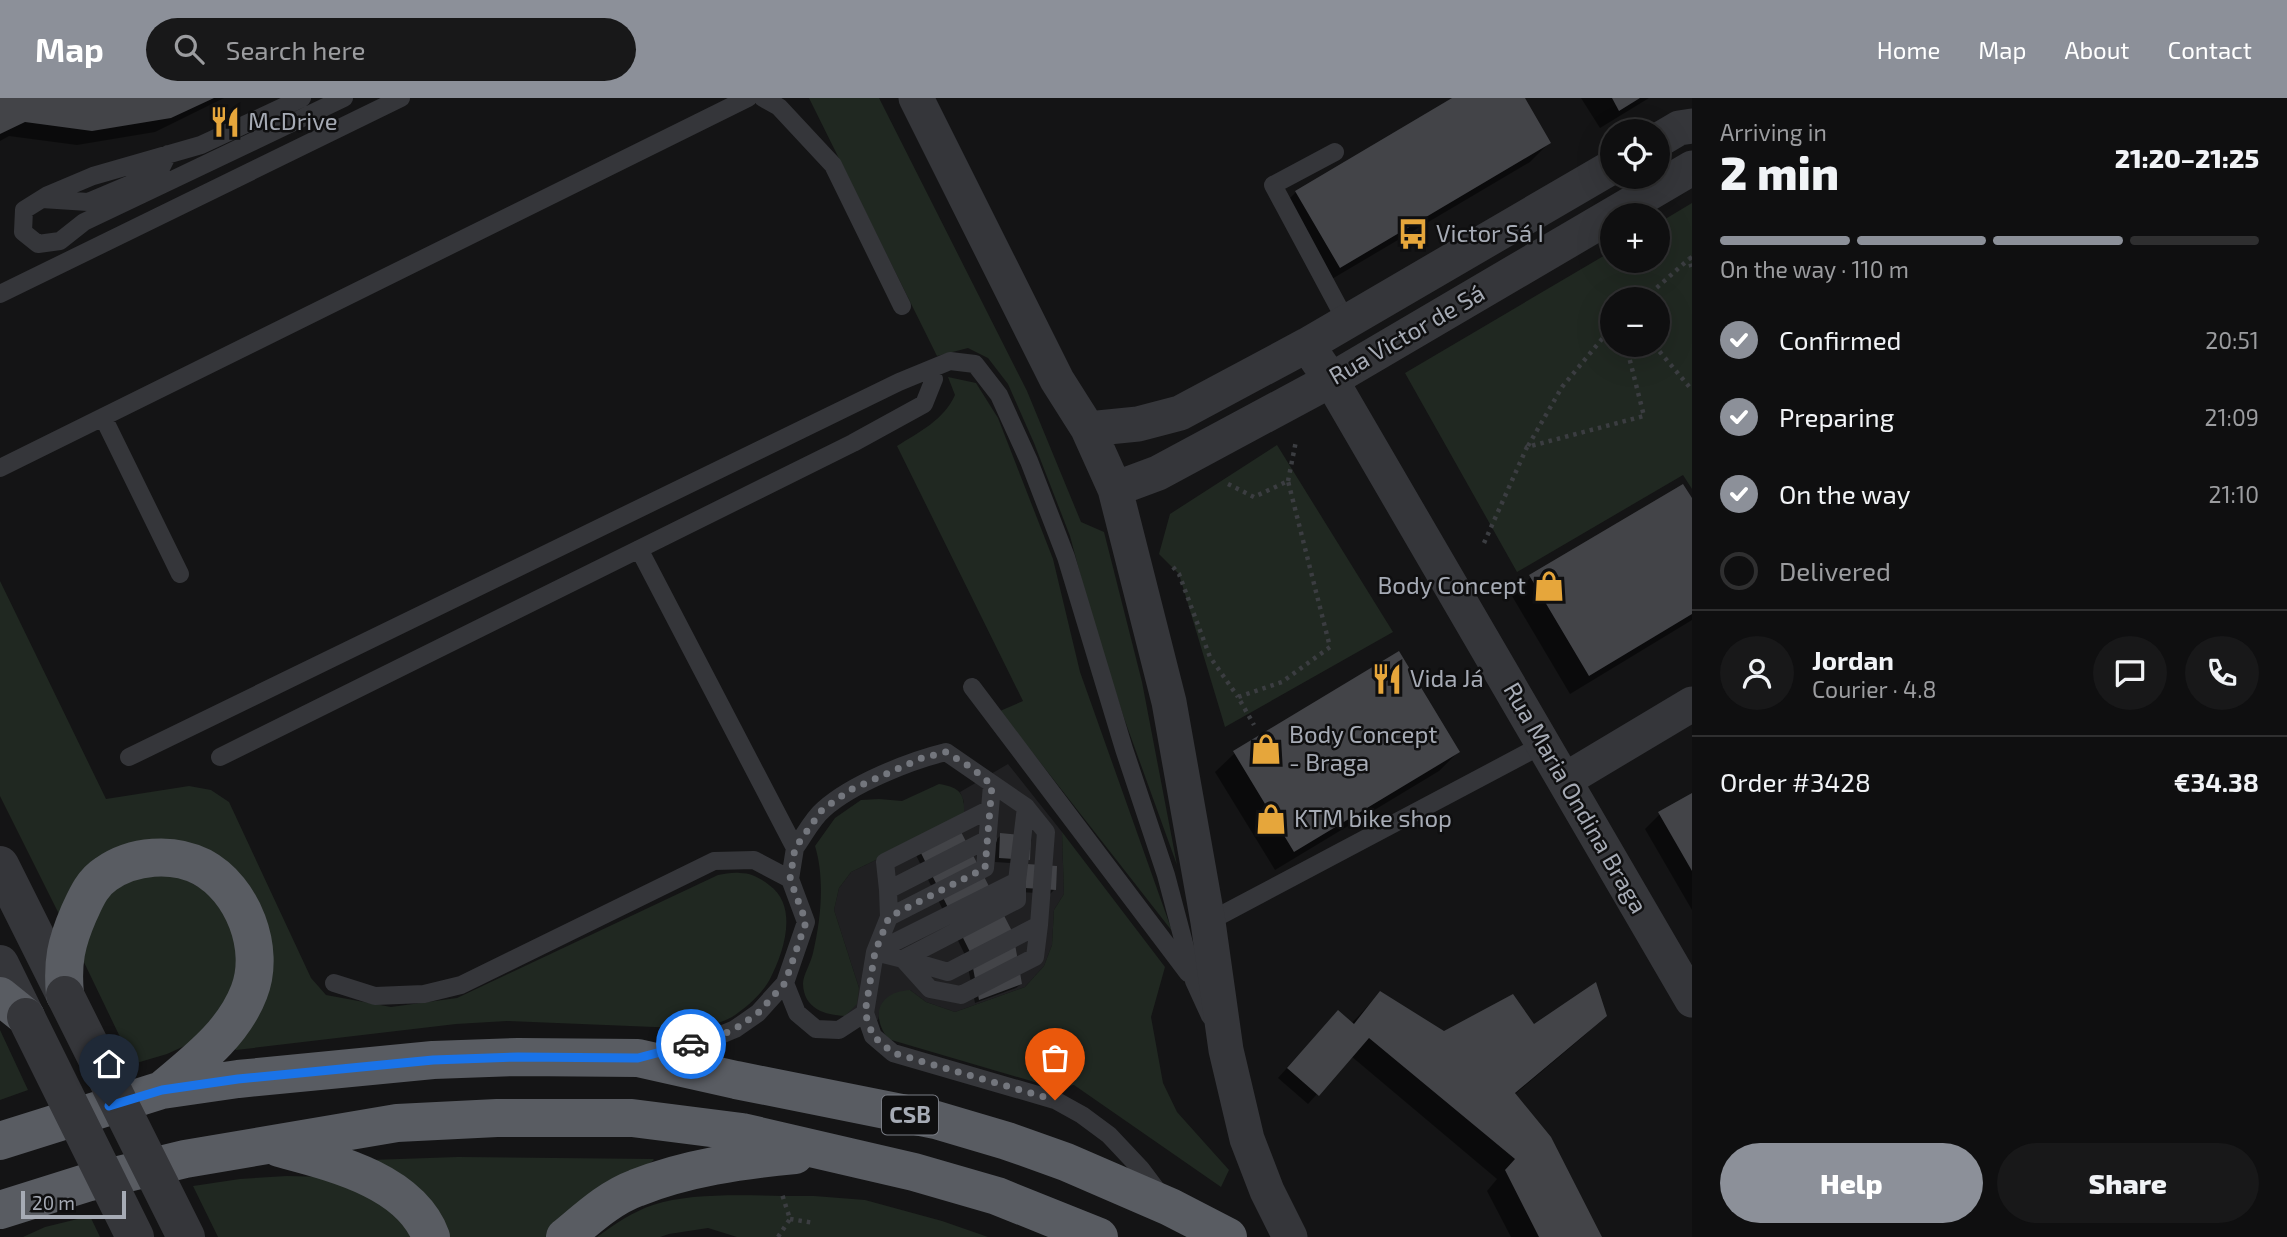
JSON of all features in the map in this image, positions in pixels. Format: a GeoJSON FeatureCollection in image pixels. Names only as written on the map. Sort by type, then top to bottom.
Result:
{"type":"FeatureCollection","features":[{"type":"Feature","properties":{"kind":"highway"},"geometry":{"type":"LineString","coordinates":[[65,995],[63,972],[66,944],[89,892],[104,875],[125,863],[138,860],[174,859],[202,867],[225,886],[241,908],[251,934],[255,961],[249,991],[233,1021],[208,1051],[162,1090]]}},
{"type":"Feature","properties":{"kind":"highway","name":"CSB"},"geometry":{"type":"LineString","coordinates":[[8,1134],[162,1090],[238,1079],[433,1060],[518,1057],[638,1058],[936,1120],[1007,1141],[1066,1162],[1170,1207],[1228,1237]]}},
{"type":"Feature","properties":{"kind":"highway","name":"CSB"},"geometry":{"type":"LineString","coordinates":[[0,1210],[45,1195],[185,1159],[397,1123],[497,1118],[632,1118],[742,1132],[914,1172],[997,1196],[1099,1237]]}},
{"type":"Feature","properties":{"kind":"highway"},"geometry":{"type":"LineString","coordinates":[[266,1145],[328,1161],[364,1174],[391,1190],[412,1208],[428,1228],[431,1237]]}},
{"type":"Feature","properties":{"kind":"highway"},"geometry":{"type":"LineString","coordinates":[[565,1237],[601,1208],[634,1188],[745,1160],[831,1152]]}},
{"type":"Feature","properties":{"kind":"highway"},"geometry":{"type":"LineString","coordinates":[[0,1230],[45,1195]]}},
{"type":"Feature","properties":{"kind":"street"},"geometry":{"type":"LineString","coordinates":[[916,98],[1057,380],[1088,429],[1115,489],[1169,702],[1208,922],[1226,1051],[1247,1139],[1267,1191],[1290,1237]]}},
{"type":"Feature","properties":{"kind":"street"},"geometry":{"type":"LineString","coordinates":[[1670,133],[1679,128],[1692,126]]}},
{"type":"Feature","properties":{"kind":"street","name":"Rua Victor de Sá"},"geometry":{"type":"LineString","coordinates":[[1115,489],[1158,473],[1331,380],[1692,168]]}},
{"type":"Feature","properties":{"kind":"street","name":"Rua Victor de Sá"},"geometry":{"type":"LineString","coordinates":[[1088,429],[1138,424],[1180,413],[1307,345],[1600,174]]}},
{"type":"Feature","properties":{"kind":"street","name":"Rua Maria Ondina Braga"},"geometry":{"type":"LineString","coordinates":[[1307,345],[1331,380],[1692,1000]]}},
{"type":"Feature","properties":{"kind":"street"},"geometry":{"type":"LineString","coordinates":[[1566,780],[1692,704]]}},
{"type":"Feature","properties":{"kind":"street"},"geometry":{"type":"LineString","coordinates":[[0,865],[186,1237]]}},
{"type":"Feature","properties":{"kind":"street"},"geometry":{"type":"LineString","coordinates":[[0,964],[13,1007],[135,1237]]}},
{"type":"Feature","properties":{"kind":"lane"},"geometry":{"type":"LineString","coordinates":[[302,98],[201,145],[93,176],[42,198],[24,209],[23,232],[38,244],[60,241],[84,222],[344,98]]}},
{"type":"Feature","properties":{"kind":"lane"},"geometry":{"type":"LineString","coordinates":[[0,294],[401,98]]}},
{"type":"Feature","properties":{"kind":"lane"},"geometry":{"type":"LineString","coordinates":[[0,468],[748,98]]}},
{"type":"Feature","properties":{"kind":"lane"},"geometry":{"type":"LineString","coordinates":[[763,98],[779,107],[832,165],[902,306]]}},
{"type":"Feature","properties":{"kind":"lane"},"geometry":{"type":"LineString","coordinates":[[1335,152],[1273,185],[1346,321]]}},
{"type":"Feature","properties":{"kind":"lane"},"geometry":{"type":"LineString","coordinates":[[129,757],[899,382],[950,361],[975,365],[999,395],[1029,461],[1066,557],[1124,750],[1166,875],[1194,981],[1226,1051]]}},
{"type":"Feature","properties":{"kind":"lane"},"geometry":{"type":"LineString","coordinates":[[220,757],[853,443],[924,404],[934,379]]}},
{"type":"Feature","properties":{"kind":"lane"},"geometry":{"type":"LineString","coordinates":[[103,416],[180,574]]}},
{"type":"Feature","properties":{"kind":"lane"},"geometry":{"type":"LineString","coordinates":[[639,549],[795,848]]}},
{"type":"Feature","properties":{"kind":"lane"},"geometry":{"type":"LineString","coordinates":[[972,687],[1194,981]]}},
{"type":"Feature","properties":{"kind":"lane"},"geometry":{"type":"LineString","coordinates":[[1208,922],[1544,744]]}},
{"type":"Feature","properties":{"kind":"lane"},"geometry":{"type":"LineString","coordinates":[[638,1058],[711,1039],[735,1029],[758,1013],[785,983],[806,922],[790,879],[795,848],[822,810],[850,790],[922,758],[946,752],[1026,807],[1046,832],[1035,957],[961,995],[930,989],[903,959]]}},
{"type":"Feature","properties":{"kind":"lane"},"geometry":{"type":"LineString","coordinates":[[889,917],[985,868],[992,785]]}},
{"type":"Feature","properties":{"kind":"lane"},"geometry":{"type":"LineString","coordinates":[[903,959],[1017,901],[1026,807]]}},
{"type":"Feature","properties":{"kind":"lane"},"geometry":{"type":"LineString","coordinates":[[990,809],[885,862],[889,917],[875,952],[865,1013],[873,1036],[893,1053],[1055,1100],[1083,1115],[1108,1135],[1141,1169],[1170,1207]]}},
{"type":"Feature","properties":{"kind":"lane"},"geometry":{"type":"LineString","coordinates":[[888,890],[988,839]]}},
{"type":"Feature","properties":{"kind":"lane"},"geometry":{"type":"LineString","coordinates":[[334,982],[376,996],[424,994],[461,985],[714,861],[754,860],[790,879]]}},
{"type":"Feature","properties":{"kind":"lane"},"geometry":{"type":"LineString","coordinates":[[875,952],[1017,881]]}},
{"type":"Feature","properties":{"kind":"lane"},"geometry":{"type":"LineString","coordinates":[[875,952],[948,972],[1039,925]]}},
{"type":"Feature","properties":{"kind":"lane"},"geometry":{"type":"LineString","coordinates":[[785,983],[797,1013],[816,1029],[839,1030],[865,1013]]}},
{"type":"Feature","properties":{"kind":"path"},"geometry":{"type":"LineString","coordinates":[[1691,258],[1692,269]]}},
{"type":"Feature","properties":{"kind":"path"},"geometry":{"type":"LineString","coordinates":[[1658,287],[1691,258]]}},
{"type":"Feature","properties":{"kind":"path"},"geometry":{"type":"LineString","coordinates":[[1484,543],[1527,447],[1562,387],[1600,341]]}},
{"type":"Feature","properties":{"kind":"path"},"geometry":{"type":"LineString","coordinates":[[1527,447],[1644,416],[1629,357]]}},
{"type":"Feature","properties":{"kind":"path"},"geometry":{"type":"LineString","coordinates":[[1664,357],[1692,390]]}},
{"type":"Feature","properties":{"kind":"path"},"geometry":{"type":"LineString","coordinates":[[1238,697],[1282,682],[1329,647],[1288,481],[1296,441]]}},
{"type":"Feature","properties":{"kind":"path"},"geometry":{"type":"LineString","coordinates":[[1228,484],[1254,497],[1288,481]]}},
{"type":"Feature","properties":{"kind":"path"},"geometry":{"type":"LineString","coordinates":[[1169,564],[1179,574],[1210,657],[1254,725]]}},
{"type":"Feature","properties":{"kind":"path"},"geometry":{"type":"LineString","coordinates":[[779,1237],[790,1219],[781,1190]]}},
{"type":"Feature","properties":{"kind":"path"},"geometry":{"type":"LineString","coordinates":[[790,1219],[814,1223]]}},
{"type":"Feature","properties":{"kind":"shaded area"},"geometry":{"type":"Polygon","coordinates":[[[809,98],[879,98],[1027,391],[1081,522],[1104,532],[1142,682],[1177,865],[1094,626],[1070,536],[1008,384],[988,358],[968,348],[937,356],[809,98]]]}},
{"type":"Feature","properties":{"kind":"shaded area"},"geometry":{"type":"Polygon","coordinates":[[[1692,203],[1692,489],[1683,475],[1517,572],[1405,373],[1600,258],[1600,273],[1670,273],[1670,216],[1692,203]]]}},
{"type":"Feature","properties":{"kind":"shaded area"},"geometry":{"type":"Polygon","coordinates":[[[948,377],[976,383],[998,418],[1053,559],[1080,672],[1172,931],[1000,711],[1023,701],[897,446],[930,425],[950,404],[955,395],[948,377]]]}},
{"type":"Feature","properties":{"kind":"shaded area"},"geometry":{"type":"Polygon","coordinates":[[[1277,445],[1393,632],[1225,727],[1179,574],[1159,554],[1170,514],[1277,445]]]}},
{"type":"Feature","properties":{"kind":"shaded area"},"geometry":{"type":"Polygon","coordinates":[[[0,581],[106,799],[189,786],[211,790],[229,802],[311,978],[326,995],[391,1007],[457,998],[718,875],[735,873],[748,874],[762,880],[778,894],[784,905],[784,943],[770,979],[753,1000],[732,1017],[699,1026],[679,1028],[507,1021],[456,1024],[236,1050],[234,1048],[265,997],[196,847],[61,918],[0,796],[0,581]]]}},
{"type":"Feature","properties":{"kind":"shaded area"},"geometry":{"type":"Polygon","coordinates":[[[1008,764],[1062,832],[1064,894],[1054,910],[1052,945],[1044,966],[1025,987],[955,1012],[926,1002],[910,990],[883,1002],[878,1020],[845,1016],[859,988],[834,910],[839,888],[851,872],[956,821],[964,802],[960,792],[1008,764]]]}},
{"type":"Feature","properties":{"kind":"shaded area"},"geometry":{"type":"Polygon","coordinates":[[[939,784],[959,792],[964,813],[956,821],[851,872],[839,888],[834,910],[859,988],[857,1004],[845,1016],[817,1009],[807,999],[803,984],[813,953],[820,913],[821,885],[815,846],[835,818],[861,800],[902,801],[939,784]]]}},
{"type":"Feature","properties":{"kind":"shaded area"},"geometry":{"type":"Polygon","coordinates":[[[1062,832],[1165,967],[1151,1017],[1163,1083],[1177,1112],[1229,1170],[1221,1187],[1074,1085],[1055,1088],[888,1039],[883,1030],[879,1013],[885,1000],[891,995],[910,990],[926,1002],[955,1012],[1025,987],[1044,966],[1052,945],[1054,910],[1064,894],[1062,832]]]}},
{"type":"Feature","properties":{"kind":"shaded area"},"geometry":{"type":"Polygon","coordinates":[[[175,874],[213,895],[238,936],[234,992],[191,1043],[167,1054],[133,1064],[81,956],[85,932],[118,880],[175,874]]]}},
{"type":"Feature","properties":{"kind":"shaded area"},"geometry":{"type":"Polygon","coordinates":[[[0,1030],[28,1090],[0,1100],[0,1030]]]}},
{"type":"Feature","properties":{"kind":"shaded area"},"geometry":{"type":"Polygon","coordinates":[[[458,1157],[654,1160],[547,1237],[447,1237],[370,1160],[458,1157]]]}},
{"type":"Feature","properties":{"kind":"shaded area"},"geometry":{"type":"Polygon","coordinates":[[[287,1176],[326,1177],[381,1198],[417,1237],[218,1237],[193,1186],[287,1176]]]}},
{"type":"Feature","properties":{"kind":"shaded area"},"geometry":{"type":"Polygon","coordinates":[[[732,1195],[865,1200],[988,1237],[737,1237],[708,1228],[660,1237],[597,1237],[638,1211],[671,1200],[732,1195]]]}},
{"type":"Feature","properties":{"kind":"shaded area"},"geometry":{"type":"Polygon","coordinates":[[[90,1216],[100,1237],[23,1237],[45,1227],[90,1216]]]}},
{"type":"Feature","properties":{"kind":"building"},"geometry":{"type":"Polygon","coordinates":[[[0,98],[214,98],[171,118],[92,131],[25,122],[0,134],[0,98]]]}},
{"type":"Feature","properties":{"kind":"building"},"geometry":{"type":"Polygon","coordinates":[[[1452,98],[1525,98],[1551,143],[1340,268],[1295,191],[1452,98]]]}},
{"type":"Feature","properties":{"kind":"building"},"geometry":{"type":"Polygon","coordinates":[[[1612,98],[1640,98],[1619,111],[1612,98]]]}},
{"type":"Feature","properties":{"kind":"building"},"geometry":{"type":"Polygon","coordinates":[[[1683,484],[1692,498],[1692,614],[1589,676],[1529,575],[1683,484]]]}},
{"type":"Feature","properties":{"kind":"building"},"geometry":{"type":"Polygon","coordinates":[[[1399,651],[1460,752],[1294,852],[1233,751],[1399,651]]]}},
{"type":"Feature","properties":{"kind":"building"},"geometry":{"type":"Polygon","coordinates":[[[1692,793],[1692,871],[1658,812],[1692,793]]]}},
{"type":"Feature","properties":{"kind":"building"},"geometry":{"type":"Polygon","coordinates":[[[957,824],[1013,933],[1022,984],[979,1000],[970,952],[917,845],[957,824]]]}},
{"type":"Feature","properties":{"kind":"building"},"geometry":{"type":"Polygon","coordinates":[[[1000,833],[1031,836],[1030,860],[999,858],[1000,833]]]}},
{"type":"Feature","properties":{"kind":"building"},"geometry":{"type":"Polygon","coordinates":[[[1027,864],[1057,866],[1056,890],[1025,888],[1027,864]]]}},
{"type":"Feature","properties":{"kind":"building"},"geometry":{"type":"Polygon","coordinates":[[[1596,982],[1607,1016],[1515,1093],[1551,1137],[1602,1237],[1539,1237],[1505,1170],[1515,1159],[1369,1038],[1319,1096],[1287,1068],[1338,1010],[1354,1024],[1380,991],[1444,1031],[1513,994],[1534,1024],[1596,982]]]}},
{"type":"Feature","properties":{"kind":"way so far"},"geometry":{"type":"LineString","coordinates":[[691,1044],[735,1029],[758,1013],[785,983],[806,922],[790,879],[795,848],[822,810],[850,790],[922,758],[946,752],[972,768],[992,785],[985,868],[889,917],[875,952],[865,1013],[873,1036],[893,1053],[1055,1100]]}},
{"type":"Feature","properties":{"kind":"place","name":"McDrive"},"geometry":{"type":"Point","coordinates":[225,122]}},
{"type":"Feature","properties":{"kind":"place","name":"Victor Sá I"},"geometry":{"type":"Point","coordinates":[1413,234]}},
{"type":"Feature","properties":{"kind":"place","name":"Body Concept"},"geometry":{"type":"Point","coordinates":[1549,586]}},
{"type":"Feature","properties":{"kind":"place","name":"Vida Já"},"geometry":{"type":"Point","coordinates":[1387,679]}},
{"type":"Feature","properties":{"kind":"place","name":"Body Concept - Braga"},"geometry":{"type":"Point","coordinates":[1266,749]}},
{"type":"Feature","properties":{"kind":"place","name":"KTM bike shop"},"geometry":{"type":"Point","coordinates":[1271,819]}},
{"type":"Feature","properties":{"kind":"route"},"geometry":{"type":"LineString","coordinates":[[109,1106],[162,1090],[238,1079],[433,1060],[518,1057],[638,1058],[691,1044]]}}]}
